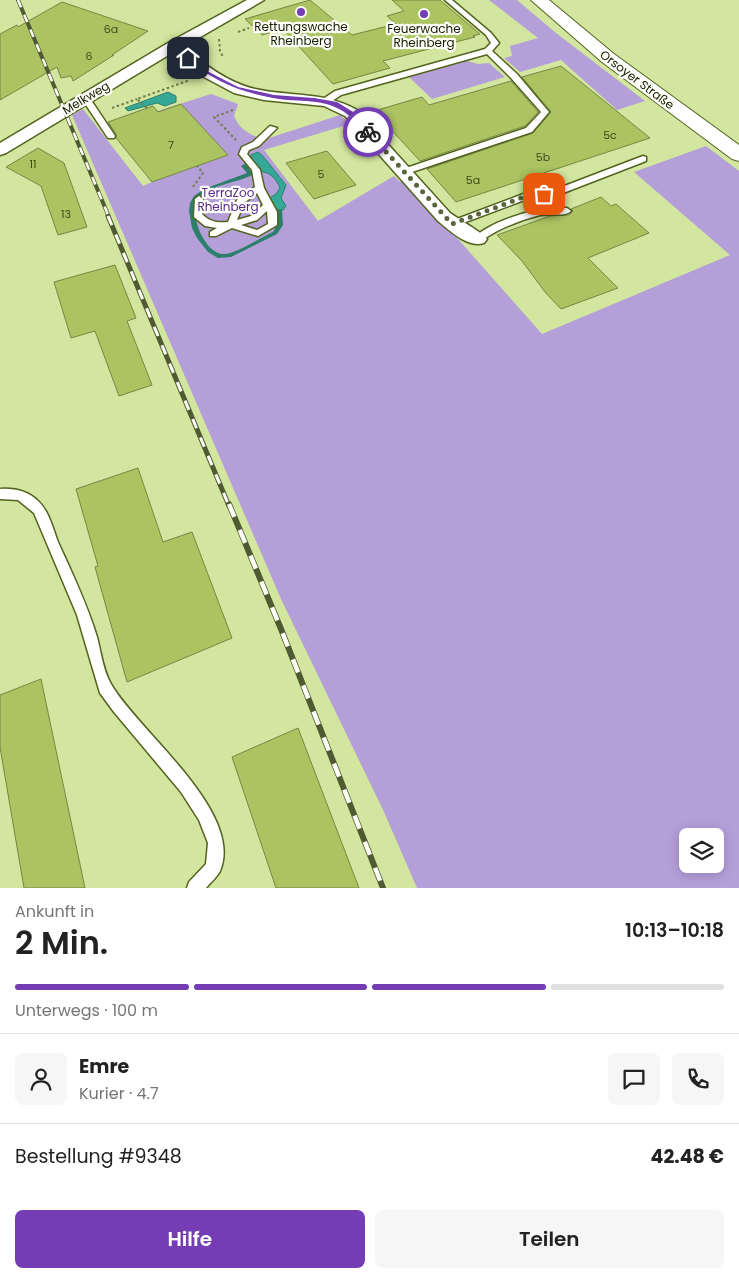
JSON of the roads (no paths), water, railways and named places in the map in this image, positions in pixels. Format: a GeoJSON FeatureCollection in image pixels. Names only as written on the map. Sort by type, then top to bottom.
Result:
{"type":"FeatureCollection","features":[{"type":"Feature","properties":{"kind":"main road","name":"Orsoyer Straße"},"geometry":{"type":"LineString","coordinates":[[539,0],[608,58],[739,155]]}},
{"type":"Feature","properties":{"kind":"street","name":"Melkweg"},"geometry":{"type":"LineString","coordinates":[[0,150],[172,46],[257,0]]}},
{"type":"Feature","properties":{"kind":"street"},"geometry":{"type":"LineString","coordinates":[[172,46],[207,73],[236,88],[274,97],[326,101],[343,107],[452,224],[478,239]]}},
{"type":"Feature","properties":{"kind":"lane"},"geometry":{"type":"LineString","coordinates":[[450,1],[463,0]]}},
{"type":"Feature","properties":{"kind":"lane"},"geometry":{"type":"LineString","coordinates":[[326,101],[338,92],[488,51],[495,43],[493,39],[450,1]]}},
{"type":"Feature","properties":{"kind":"lane"},"geometry":{"type":"LineString","coordinates":[[403,172],[529,130],[545,112],[514,76],[488,51]]}},
{"type":"Feature","properties":{"kind":"lane"},"geometry":{"type":"LineString","coordinates":[[86,99],[111,136]]}},
{"type":"Feature","properties":{"kind":"lane"},"geometry":{"type":"LineString","coordinates":[[199,199],[196,215],[204,224],[214,226],[231,225],[258,233],[272,225],[273,212],[268,206],[255,178],[256,170],[243,154],[245,149],[256,144],[273,128]]}},
{"type":"Feature","properties":{"kind":"lane"},"geometry":{"type":"LineString","coordinates":[[452,224],[529,195],[555,193],[643,159]]}},
{"type":"Feature","properties":{"kind":"lane"},"geometry":{"type":"LineString","coordinates":[[231,225],[240,202],[260,187]]}},
{"type":"Feature","properties":{"kind":"lane"},"geometry":{"type":"LineString","coordinates":[[213,234],[231,225],[254,218],[268,206]]}},
{"type":"Feature","properties":{"kind":"lane"},"geometry":{"type":"LineString","coordinates":[[478,239],[491,230],[540,213],[552,210],[567,211]]}},
{"type":"Feature","properties":{"kind":"lane"},"geometry":{"type":"LineString","coordinates":[[0,494],[19,494],[30,500],[39,510],[83,616],[105,688],[169,764],[205,814],[217,844],[217,861],[209,877],[195,888]]}},
{"type":"Feature","properties":{"kind":"water"},"geometry":{"type":"Polygon","coordinates":[[[168,92],[176,96],[176,102],[165,106],[157,103],[128,111],[125,108],[168,92]]]}},
{"type":"Feature","properties":{"kind":"water"},"geometry":{"type":"Polygon","coordinates":[[[258,152],[286,185],[281,198],[286,206],[283,210],[274,211],[268,199],[276,194],[280,188],[276,180],[250,161],[252,160],[251,155],[258,152]]]}},
{"type":"Feature","properties":{"kind":"waterway"},"geometry":{"type":"LineString","coordinates":[[251,162],[244,166],[250,174],[212,187],[196,197],[192,211],[200,237],[210,251],[216,255],[231,255],[275,233],[280,225],[279,210]]}},
{"type":"Feature","properties":{"kind":"railway"},"geometry":{"type":"LineString","coordinates":[[18,0],[109,217]]}},
{"type":"Feature","properties":{"kind":"railway"},"geometry":{"type":"LineString","coordinates":[[108,216],[229,506]]}},
{"type":"Feature","properties":{"kind":"railway"},"geometry":{"type":"LineString","coordinates":[[229,504],[281,629],[383,888]]}},
{"type":"Feature","properties":{"kind":"place","name":"Rettungswache Rheinberg"},"geometry":{"type":"Point","coordinates":[301,12]}},
{"type":"Feature","properties":{"kind":"place","name":"Feuerwache Rheinberg"},"geometry":{"type":"Point","coordinates":[424,14]}},
{"type":"Feature","properties":{"kind":"park label","name":"TerraZoo Rheinberg"},"geometry":{"type":"Point","coordinates":[228,200]}}]}
